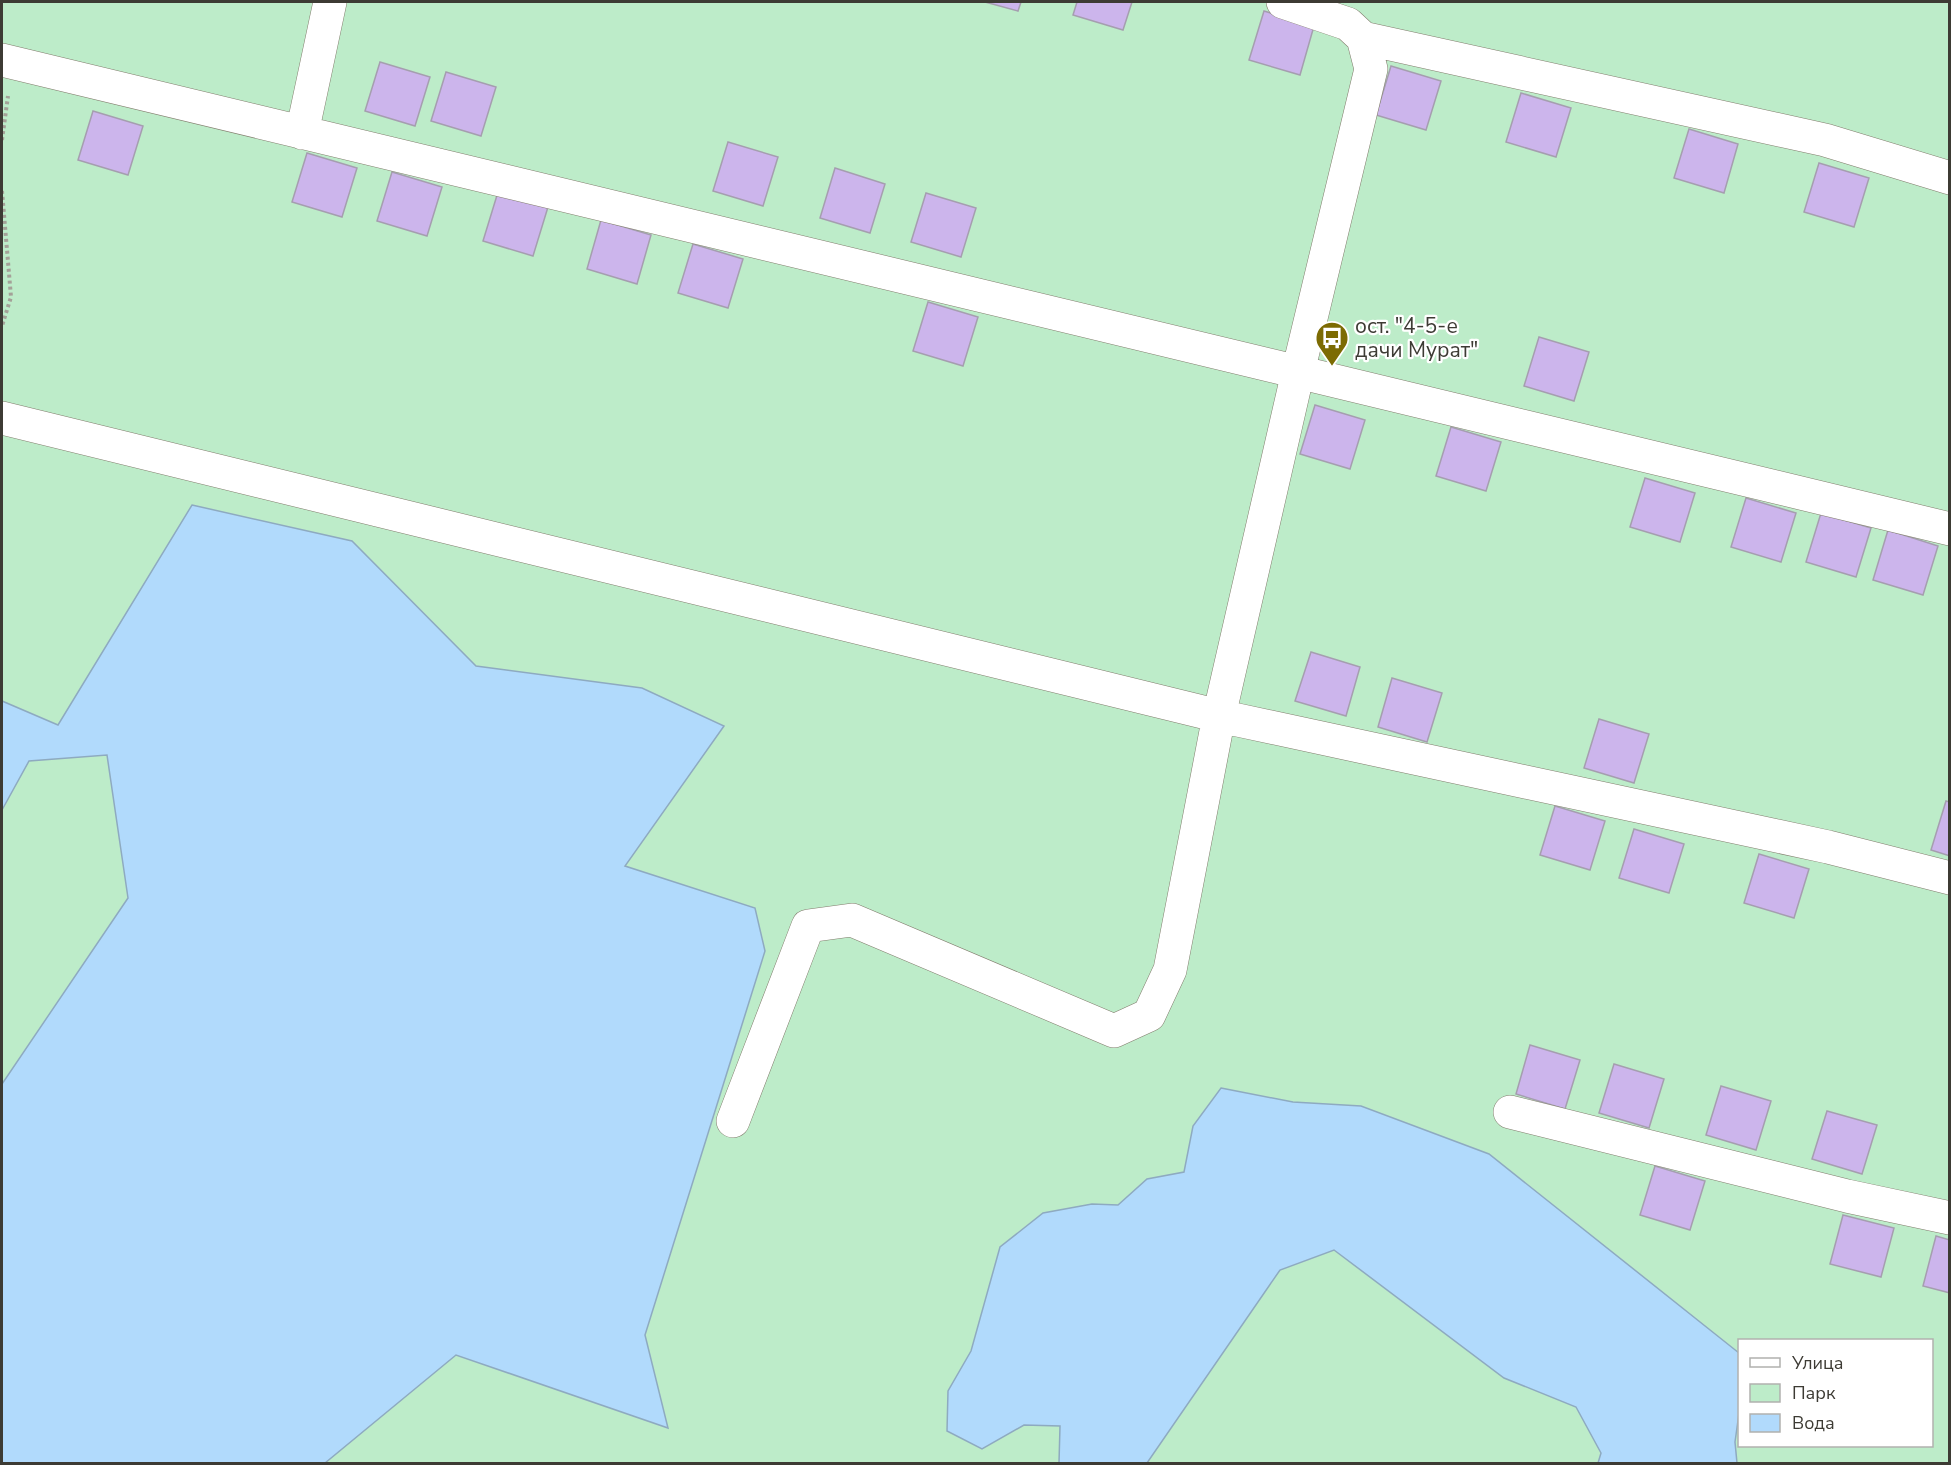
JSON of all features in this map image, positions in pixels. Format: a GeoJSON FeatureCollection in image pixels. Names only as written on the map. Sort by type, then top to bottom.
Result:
{"type":"FeatureCollection","features":[{"type":"Feature","properties":{"kind":"street"},"geometry":{"type":"LineString","coordinates":[[302,133],[330,2]]}},
{"type":"Feature","properties":{"kind":"street"},"geometry":{"type":"LineString","coordinates":[[1283,2],[1348,24],[1363,38],[1825,140],[1950,178]]}},
{"type":"Feature","properties":{"kind":"street"},"geometry":{"type":"LineString","coordinates":[[733,1121],[808,926],[852,920],[1114,1031],[1149,1015],[1170,970],[1219,716],[1371,69],[1363,38]]}},
{"type":"Feature","properties":{"kind":"street"},"geometry":{"type":"LineString","coordinates":[[7,61],[1950,529]]}},
{"type":"Feature","properties":{"kind":"street"},"geometry":{"type":"LineString","coordinates":[[2,418],[1219,716],[1828,847],[1950,878]]}},
{"type":"Feature","properties":{"kind":"street"},"geometry":{"type":"LineString","coordinates":[[1510,1112],[1847,1196],[1950,1218]]}},
{"type":"Feature","properties":{"kind":"path"},"geometry":{"type":"LineString","coordinates":[[2,140],[7,61]]}},
{"type":"Feature","properties":{"kind":"path"},"geometry":{"type":"LineString","coordinates":[[2,190],[11,297],[2,326]]}},
{"type":"Feature","properties":{"kind":"green space"},"geometry":{"type":"Polygon","coordinates":[[[2,2],[1949,2],[1949,1463],[2,1464],[2,2]]]}},
{"type":"Feature","properties":{"kind":"water"},"geometry":{"type":"Polygon","coordinates":[[[192,505],[352,541],[476,666],[642,688],[724,726],[625,866],[755,908],[765,951],[645,1335],[668,1428],[456,1355],[325,1463],[2,1463],[2,1084],[128,898],[107,755],[29,761],[2,810],[2,701],[58,725],[192,505]]]}},
{"type":"Feature","properties":{"kind":"water"},"geometry":{"type":"Polygon","coordinates":[[[1221,1088],[1293,1102],[1361,1106],[1489,1154],[1738,1352],[1738,1420],[1735,1442],[1737,1463],[1598,1463],[1601,1453],[1576,1407],[1504,1378],[1334,1250],[1280,1270],[1147,1463],[1059,1463],[1060,1426],[1024,1425],[982,1449],[947,1431],[948,1391],[971,1351],[1000,1247],[1043,1213],[1092,1204],[1118,1205],[1147,1179],[1184,1172],[1193,1126],[1221,1088]]]}},
{"type":"Feature","properties":{"kind":"building"},"geometry":{"type":"Polygon","coordinates":[[[985,2],[1021,2],[1018,11],[985,2]]]}},
{"type":"Feature","properties":{"kind":"building"},"geometry":{"type":"Polygon","coordinates":[[[1077,2],[1132,2],[1123,30],[1073,15],[1077,2]]]}},
{"type":"Feature","properties":{"kind":"building"},"geometry":{"type":"Polygon","coordinates":[[[1264,11],[1314,26],[1300,75],[1249,60],[1264,11]]]}},
{"type":"Feature","properties":{"kind":"building"},"geometry":{"type":"Polygon","coordinates":[[[380,62],[430,77],[415,126],[365,111],[380,62]]]}},
{"type":"Feature","properties":{"kind":"building"},"geometry":{"type":"Polygon","coordinates":[[[1391,66],[1441,81],[1426,130],[1376,115],[1391,66]]]}},
{"type":"Feature","properties":{"kind":"building"},"geometry":{"type":"Polygon","coordinates":[[[446,72],[496,87],[481,136],[431,121],[446,72]]]}},
{"type":"Feature","properties":{"kind":"building"},"geometry":{"type":"Polygon","coordinates":[[[1521,93],[1571,108],[1556,157],[1506,142],[1521,93]]]}},
{"type":"Feature","properties":{"kind":"building"},"geometry":{"type":"Polygon","coordinates":[[[93,111],[143,126],[128,175],[78,160],[93,111]]]}},
{"type":"Feature","properties":{"kind":"building"},"geometry":{"type":"Polygon","coordinates":[[[1689,129],[1738,144],[1724,193],[1674,178],[1689,129]]]}},
{"type":"Feature","properties":{"kind":"building"},"geometry":{"type":"Polygon","coordinates":[[[728,142],[778,157],[763,206],[713,191],[728,142]]]}},
{"type":"Feature","properties":{"kind":"building"},"geometry":{"type":"Polygon","coordinates":[[[307,153],[357,168],[342,217],[292,202],[307,153]]]}},
{"type":"Feature","properties":{"kind":"building"},"geometry":{"type":"Polygon","coordinates":[[[1819,163],[1869,178],[1854,227],[1804,212],[1819,163]]]}},
{"type":"Feature","properties":{"kind":"building"},"geometry":{"type":"Polygon","coordinates":[[[835,168],[885,184],[870,233],[820,218],[835,168]]]}},
{"type":"Feature","properties":{"kind":"building"},"geometry":{"type":"Polygon","coordinates":[[[392,172],[442,187],[427,236],[377,221],[392,172]]]}},
{"type":"Feature","properties":{"kind":"building"},"geometry":{"type":"Polygon","coordinates":[[[498,192],[548,207],[533,256],[483,241],[498,192]]]}},
{"type":"Feature","properties":{"kind":"building"},"geometry":{"type":"Polygon","coordinates":[[[926,193],[976,208],[961,257],[911,242],[926,193]]]}},
{"type":"Feature","properties":{"kind":"building"},"geometry":{"type":"Polygon","coordinates":[[[601,220],[651,235],[637,284],[587,269],[601,220]]]}},
{"type":"Feature","properties":{"kind":"building"},"geometry":{"type":"Polygon","coordinates":[[[693,244],[743,259],[728,308],[678,293],[693,244]]]}},
{"type":"Feature","properties":{"kind":"building"},"geometry":{"type":"Polygon","coordinates":[[[928,302],[978,317],[963,366],[913,351],[928,302]]]}},
{"type":"Feature","properties":{"kind":"building"},"geometry":{"type":"Polygon","coordinates":[[[1539,337],[1589,352],[1574,401],[1524,386],[1539,337]]]}},
{"type":"Feature","properties":{"kind":"building"},"geometry":{"type":"Polygon","coordinates":[[[1315,405],[1365,420],[1350,469],[1300,454],[1315,405]]]}},
{"type":"Feature","properties":{"kind":"building"},"geometry":{"type":"Polygon","coordinates":[[[1451,427],[1501,442],[1486,491],[1436,476],[1451,427]]]}},
{"type":"Feature","properties":{"kind":"building"},"geometry":{"type":"Polygon","coordinates":[[[1645,478],[1695,493],[1680,542],[1630,527],[1645,478]]]}},
{"type":"Feature","properties":{"kind":"building"},"geometry":{"type":"Polygon","coordinates":[[[1746,498],[1796,513],[1781,562],[1731,547],[1746,498]]]}},
{"type":"Feature","properties":{"kind":"building"},"geometry":{"type":"Polygon","coordinates":[[[1821,513],[1871,528],[1856,577],[1806,562],[1821,513]]]}},
{"type":"Feature","properties":{"kind":"building"},"geometry":{"type":"Polygon","coordinates":[[[1888,530],[1938,546],[1923,595],[1873,580],[1888,530]]]}},
{"type":"Feature","properties":{"kind":"building"},"geometry":{"type":"Polygon","coordinates":[[[1311,652],[1360,667],[1346,716],[1295,701],[1311,652]]]}},
{"type":"Feature","properties":{"kind":"building"},"geometry":{"type":"Polygon","coordinates":[[[1392,678],[1442,693],[1427,742],[1378,727],[1392,678]]]}},
{"type":"Feature","properties":{"kind":"building"},"geometry":{"type":"Polygon","coordinates":[[[1599,719],[1649,734],[1634,783],[1584,768],[1599,719]]]}},
{"type":"Feature","properties":{"kind":"building"},"geometry":{"type":"Polygon","coordinates":[[[1946,801],[1950,802],[1950,856],[1931,850],[1946,801]]]}},
{"type":"Feature","properties":{"kind":"building"},"geometry":{"type":"Polygon","coordinates":[[[1555,806],[1605,821],[1590,870],[1540,855],[1555,806]]]}},
{"type":"Feature","properties":{"kind":"building"},"geometry":{"type":"Polygon","coordinates":[[[1634,829],[1684,844],[1669,893],[1619,878],[1634,829]]]}},
{"type":"Feature","properties":{"kind":"building"},"geometry":{"type":"Polygon","coordinates":[[[1759,854],[1809,869],[1794,918],[1744,903],[1759,854]]]}},
{"type":"Feature","properties":{"kind":"building"},"geometry":{"type":"Polygon","coordinates":[[[1530,1045],[1580,1060],[1565,1109],[1516,1094],[1530,1045]]]}},
{"type":"Feature","properties":{"kind":"building"},"geometry":{"type":"Polygon","coordinates":[[[1614,1064],[1664,1079],[1649,1128],[1599,1113],[1614,1064]]]}},
{"type":"Feature","properties":{"kind":"building"},"geometry":{"type":"Polygon","coordinates":[[[1721,1086],[1771,1101],[1756,1150],[1706,1135],[1721,1086]]]}},
{"type":"Feature","properties":{"kind":"building"},"geometry":{"type":"Polygon","coordinates":[[[1827,1111],[1877,1125],[1862,1174],[1812,1159],[1827,1111]]]}},
{"type":"Feature","properties":{"kind":"building"},"geometry":{"type":"Polygon","coordinates":[[[1655,1166],[1705,1181],[1690,1230],[1640,1215],[1655,1166]]]}},
{"type":"Feature","properties":{"kind":"building"},"geometry":{"type":"Polygon","coordinates":[[[1843,1215],[1894,1228],[1881,1277],[1830,1264],[1843,1215]]]}},
{"type":"Feature","properties":{"kind":"building"},"geometry":{"type":"Polygon","coordinates":[[[1936,1236],[1950,1240],[1950,1293],[1923,1286],[1936,1236]]]}},
{"type":"Feature","properties":{"kind":"place","name":"ост. \"4-5-е дачи Мурат\""},"geometry":{"type":"Point","coordinates":[1332,367]}}]}
